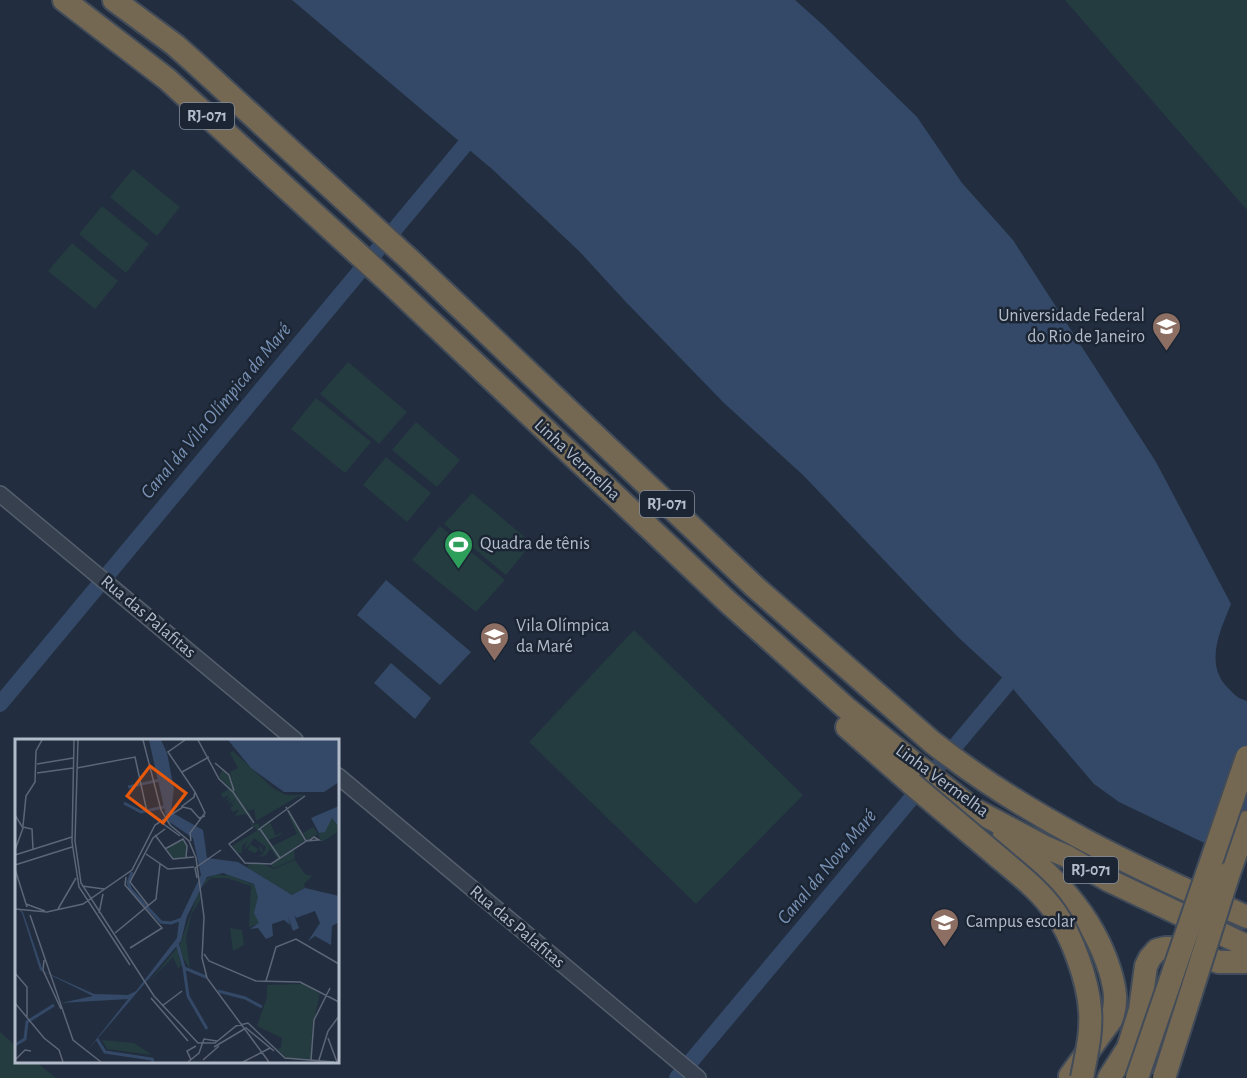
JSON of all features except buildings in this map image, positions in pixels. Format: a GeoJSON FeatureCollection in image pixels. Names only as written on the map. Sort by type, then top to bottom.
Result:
{"type":"FeatureCollection","features":[{"type":"Feature","properties":{"kind":"highway","name":"Linha Vermelha"},"geometry":{"type":"LineString","coordinates":[[64,0],[167,79],[391,284],[728,602],[826,709],[913,774],[941,784],[973,809],[1108,880],[1247,946]]}},
{"type":"Feature","properties":{"kind":"highway","name":"Linha Vermelha"},"geometry":{"type":"LineString","coordinates":[[114,0],[175,45],[409,259],[755,587],[932,742],[958,763],[1020,804],[1179,888],[1247,917]]}},
{"type":"Feature","properties":{"kind":"highway"},"geometry":{"type":"LineString","coordinates":[[1137,1078],[1247,757]]}},
{"type":"Feature","properties":{"kind":"highway"},"geometry":{"type":"LineString","coordinates":[[913,774],[1022,877],[1054,911],[1066,931],[1078,960],[1090,1009],[1090,1032],[1072,1077]]}},
{"type":"Feature","properties":{"kind":"highway"},"geometry":{"type":"LineString","coordinates":[[973,809],[1068,895],[1088,922],[1102,948],[1115,990],[1114,1013],[1072,1077]]}},
{"type":"Feature","properties":{"kind":"highway"},"geometry":{"type":"LineString","coordinates":[[1164,1078],[1247,822]]}},
{"type":"Feature","properties":{"kind":"highway"},"geometry":{"type":"LineString","coordinates":[[1108,1078],[1128,1048],[1140,1010],[1146,966],[1157,950],[1178,948],[1219,962],[1247,962]]}},
{"type":"Feature","properties":{"kind":"street","name":"Rua das Palafitas"},"geometry":{"type":"LineString","coordinates":[[0,494],[293,739]]}},
{"type":"Feature","properties":{"kind":"street","name":"Rua das Palafitas"},"geometry":{"type":"LineString","coordinates":[[339,777],[694,1075]]}},
{"type":"Feature","properties":{"kind":"street"},"geometry":{"type":"LineString","coordinates":[[1072,1077],[1108,1078]]}},
{"type":"Feature","properties":{"kind":"green space"},"geometry":{"type":"Polygon","coordinates":[[[1065,0],[1247,0],[1247,210],[1065,0]]]}},
{"type":"Feature","properties":{"kind":"green space"},"geometry":{"type":"Polygon","coordinates":[[[133,169],[180,207],[157,236],[110,197],[133,169]]]}},
{"type":"Feature","properties":{"kind":"green space"},"geometry":{"type":"Polygon","coordinates":[[[102,206],[149,244],[126,273],[79,234],[102,206]]]}},
{"type":"Feature","properties":{"kind":"green space"},"geometry":{"type":"Polygon","coordinates":[[[72,243],[118,281],[95,309],[48,271],[72,243]]]}},
{"type":"Feature","properties":{"kind":"green space"},"geometry":{"type":"Polygon","coordinates":[[[348,362],[407,412],[379,444],[320,394],[348,362]]]}},
{"type":"Feature","properties":{"kind":"green space"},"geometry":{"type":"Polygon","coordinates":[[[316,398],[371,442],[345,473],[291,429],[316,398]]]}},
{"type":"Feature","properties":{"kind":"green space"},"geometry":{"type":"Polygon","coordinates":[[[416,422],[460,460],[437,487],[392,450],[416,422]]]}},
{"type":"Feature","properties":{"kind":"green space"},"geometry":{"type":"Polygon","coordinates":[[[386,457],[431,493],[407,522],[363,485],[386,457]]]}},
{"type":"Feature","properties":{"kind":"green space","name":"Quadra de tênis"},"geometry":{"type":"Polygon","coordinates":[[[472,493],[532,543],[506,575],[444,524],[472,493]]]}},
{"type":"Feature","properties":{"kind":"green space","name":"Quadra de tênis"},"geometry":{"type":"Polygon","coordinates":[[[440,526],[505,580],[476,612],[412,560],[440,526]]]}},
{"type":"Feature","properties":{"kind":"green space"},"geometry":{"type":"Polygon","coordinates":[[[634,630],[803,795],[696,904],[529,742],[634,630]]]}},
{"type":"Feature","properties":{"kind":"green space"},"geometry":{"type":"Polygon","coordinates":[[[0,1032],[15,1045],[15,1063],[37,1063],[56,1078],[0,1078],[0,1032]]]}},
{"type":"Feature","properties":{"kind":"water"},"geometry":{"type":"Polygon","coordinates":[[[292,0],[795,0],[823,25],[917,117],[962,183],[1013,240],[1156,462],[1231,604],[1219,636],[1216,658],[1221,679],[1234,694],[1247,701],[1247,859],[1219,850],[1119,802],[1094,784],[1008,683],[959,638],[803,475],[724,403],[580,252],[492,169],[292,0]]]}},
{"type":"Feature","properties":{"kind":"water"},"geometry":{"type":"Polygon","coordinates":[[[386,580],[471,652],[440,685],[357,615],[386,580]]]}},
{"type":"Feature","properties":{"kind":"water"},"geometry":{"type":"Polygon","coordinates":[[[391,663],[431,698],[415,719],[374,683],[391,663]]]}},
{"type":"Feature","properties":{"kind":"waterway","name":"Canal da Vila Olímpica da Maré"},"geometry":{"type":"LineString","coordinates":[[0,704],[464,146]]}},
{"type":"Feature","properties":{"kind":"waterway","name":"Canal da Nova Maré"},"geometry":{"type":"LineString","coordinates":[[677,1078],[1008,683]]}},
{"type":"Feature","properties":{"kind":"place","name":"Universidade Federal do Rio de Janeiro"},"geometry":{"type":"Point","coordinates":[1166,352]}},
{"type":"Feature","properties":{"kind":"place","name":"Quadra de tênis"},"geometry":{"type":"Point","coordinates":[459,570]}},
{"type":"Feature","properties":{"kind":"place","name":"Vila Olímpica da Maré"},"geometry":{"type":"Point","coordinates":[495,662]}},
{"type":"Feature","properties":{"kind":"place","name":"Campus escolar"},"geometry":{"type":"Point","coordinates":[945,948]}}]}
